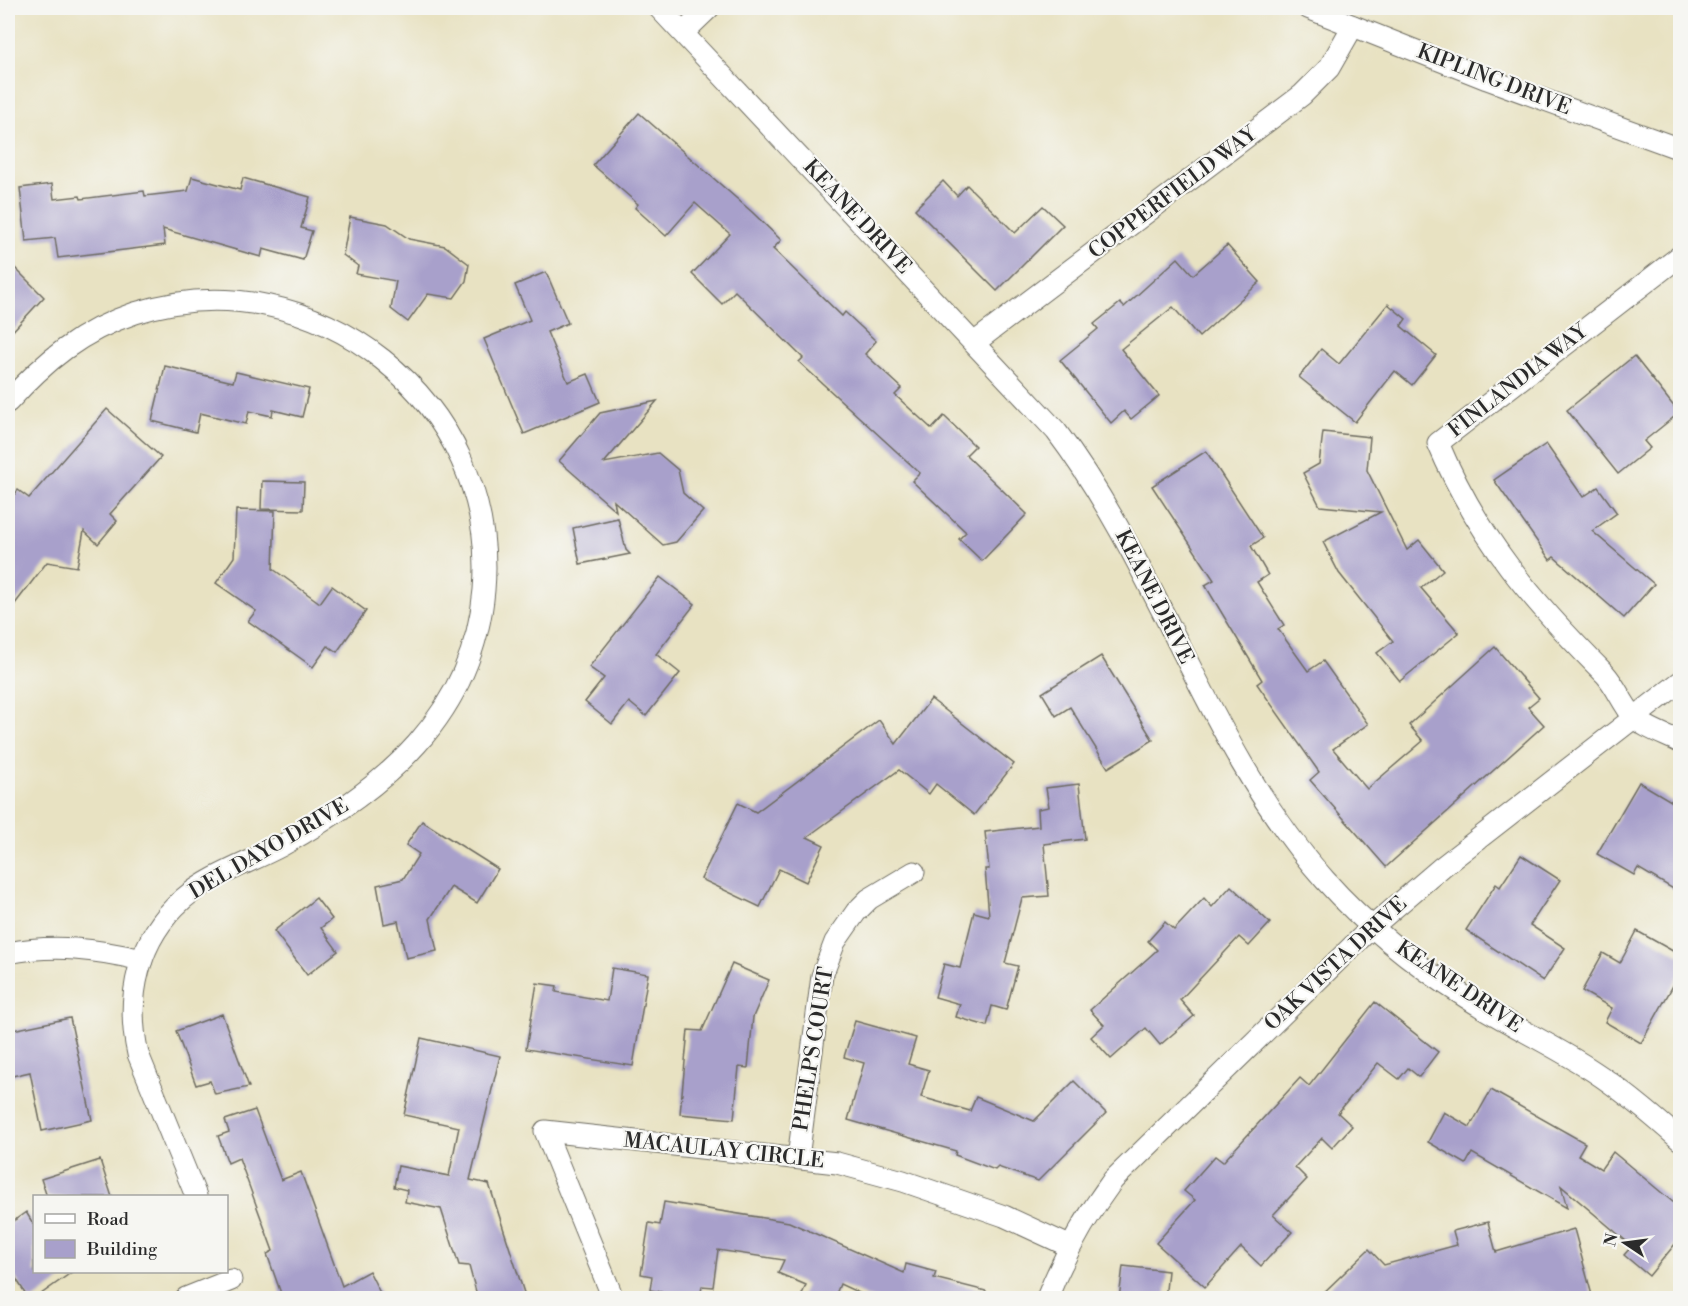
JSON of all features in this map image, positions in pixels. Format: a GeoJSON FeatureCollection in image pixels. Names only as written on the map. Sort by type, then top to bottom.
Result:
{"type":"FeatureCollection","features":[{"type":"Feature","properties":{"kind":"street","name":"KEANE DRIVE"},"geometry":{"type":"LineString","coordinates":[[659,8],[684,32],[1056,431],[1101,496],[1256,790],[1304,855],[1372,927],[1410,959],[1467,998],[1592,1070],[1640,1104],[1680,1140]]}},
{"type":"Feature","properties":{"kind":"street"},"geometry":{"type":"LineString","coordinates":[[684,32],[709,8]]}},
{"type":"Feature","properties":{"kind":"street","name":"KIPLING DRIVE"},"geometry":{"type":"LineString","coordinates":[[1308,8],[1487,79],[1680,149]]}},
{"type":"Feature","properties":{"kind":"street","name":"COPPERFIELD WAY"},"geometry":{"type":"LineString","coordinates":[[974,343],[1302,95],[1329,68],[1353,26]]}},
{"type":"Feature","properties":{"kind":"street","name":"FINLANDIA WAY"},"geometry":{"type":"LineString","coordinates":[[1680,256],[1438,443],[1467,503],[1501,559],[1572,644],[1607,677],[1634,718],[1680,742]]}},
{"type":"Feature","properties":{"kind":"street","name":"DEL DAYO DRIVE"},"geometry":{"type":"LineString","coordinates":[[8,402],[39,368],[69,345],[101,327],[136,313],[172,304],[209,300],[283,309],[319,321],[352,338],[383,358],[411,384],[435,413],[454,444],[469,478],[479,515],[484,589],[478,626],[452,696],[432,728],[394,769],[350,803],[282,845],[199,886],[184,898],[160,925],[142,960],[133,999],[134,1036],[138,1054],[195,1195]]}},
{"type":"Feature","properties":{"kind":"street","name":"OAK VISTA DRIVE"},"geometry":{"type":"LineString","coordinates":[[1047,1299],[1070,1246],[1090,1211],[1128,1164],[1372,927],[1442,867],[1680,682]]}},
{"type":"Feature","properties":{"kind":"street","name":"PHELPS COURT"},"geometry":{"type":"LineString","coordinates":[[798,1158],[822,976],[835,942],[869,898],[914,872]]}},
{"type":"Feature","properties":{"kind":"street"},"geometry":{"type":"LineString","coordinates":[[8,953],[66,947],[104,951],[142,960]]}},
{"type":"Feature","properties":{"kind":"street","name":"MACAULAY CIRCLE"},"geometry":{"type":"LineString","coordinates":[[613,1299],[545,1131],[837,1163],[903,1181],[1004,1216],[1070,1246]]}},
{"type":"Feature","properties":{"kind":"street"},"geometry":{"type":"LineString","coordinates":[[186,1299],[232,1283]]}},
{"type":"Feature","properties":{"kind":"building"},"geometry":{"type":"Polygon","coordinates":[[[639,113],[752,212],[781,240],[773,249],[842,316],[845,312],[876,341],[865,354],[902,388],[895,395],[932,429],[944,416],[975,446],[966,455],[1027,514],[982,561],[959,539],[966,532],[912,481],[920,473],[799,362],[803,358],[735,291],[722,304],[692,274],[730,234],[695,203],[666,236],[635,208],[638,204],[593,165],[639,113]]]}},
{"type":"Feature","properties":{"kind":"building"},"geometry":{"type":"Polygon","coordinates":[[[192,177],[240,190],[243,178],[310,197],[301,228],[312,231],[303,260],[263,249],[261,257],[163,229],[165,245],[58,258],[55,238],[26,241],[20,188],[52,184],[54,199],[80,196],[81,199],[144,191],[145,196],[188,191],[192,177]]]}},
{"type":"Feature","properties":{"kind":"building"},"geometry":{"type":"Polygon","coordinates":[[[943,181],[957,196],[967,185],[1015,233],[1043,206],[1063,225],[997,291],[915,209],[943,181]]]}},
{"type":"Feature","properties":{"kind":"building"},"geometry":{"type":"Polygon","coordinates":[[[350,217],[387,224],[409,239],[445,246],[469,264],[466,281],[454,298],[428,294],[408,322],[391,309],[396,281],[356,274],[358,266],[343,255],[350,217]]]}},
{"type":"Feature","properties":{"kind":"building"},"geometry":{"type":"Polygon","coordinates":[[[1227,245],[1260,282],[1199,337],[1173,307],[1121,349],[1159,396],[1131,419],[1124,411],[1111,423],[1060,360],[1098,329],[1094,324],[1120,303],[1124,307],[1178,258],[1193,275],[1227,245]]]}},
{"type":"Feature","properties":{"kind":"building"},"geometry":{"type":"Polygon","coordinates":[[[8,261],[44,297],[8,336],[8,261]]]}},
{"type":"Feature","properties":{"kind":"building"},"geometry":{"type":"Polygon","coordinates":[[[546,272],[568,323],[547,332],[568,382],[588,374],[600,402],[524,434],[484,339],[530,320],[515,285],[546,272]]]}},
{"type":"Feature","properties":{"kind":"building"},"geometry":{"type":"Polygon","coordinates":[[[1388,304],[1406,319],[1401,326],[1436,355],[1412,385],[1395,371],[1355,422],[1299,377],[1321,349],[1339,364],[1388,304]]]}},
{"type":"Feature","properties":{"kind":"building"},"geometry":{"type":"Polygon","coordinates":[[[1634,356],[1679,413],[1644,441],[1650,448],[1618,474],[1567,410],[1634,356]]]}},
{"type":"Feature","properties":{"kind":"building"},"geometry":{"type":"Polygon","coordinates":[[[165,366],[233,382],[236,372],[309,389],[302,417],[273,410],[272,416],[249,411],[246,424],[200,413],[196,432],[152,421],[165,366]]]}},
{"type":"Feature","properties":{"kind":"building"},"geometry":{"type":"Polygon","coordinates":[[[657,401],[604,463],[658,453],[678,470],[683,493],[703,511],[676,542],[663,545],[614,501],[616,511],[559,461],[600,413],[657,401]]]}},
{"type":"Feature","properties":{"kind":"building"},"geometry":{"type":"Polygon","coordinates":[[[107,409],[161,457],[110,514],[117,521],[98,544],[84,531],[77,567],[47,562],[8,613],[8,503],[18,490],[29,498],[107,409]]]}},
{"type":"Feature","properties":{"kind":"building"},"geometry":{"type":"Polygon","coordinates":[[[1323,432],[1370,437],[1367,470],[1407,550],[1419,540],[1443,570],[1421,588],[1459,633],[1400,681],[1377,653],[1393,641],[1339,573],[1323,542],[1381,512],[1320,506],[1303,473],[1319,464],[1323,432]]]}},
{"type":"Feature","properties":{"kind":"building"},"geometry":{"type":"Polygon","coordinates":[[[1546,444],[1583,497],[1598,487],[1617,513],[1592,531],[1654,584],[1624,618],[1554,557],[1550,560],[1494,480],[1546,444]]]}},
{"type":"Feature","properties":{"kind":"building"},"geometry":{"type":"Polygon","coordinates":[[[1206,451],[1263,538],[1251,546],[1268,575],[1257,582],[1284,625],[1278,629],[1308,671],[1323,661],[1368,724],[1333,749],[1367,789],[1423,741],[1409,725],[1495,647],[1539,698],[1528,707],[1544,725],[1386,867],[1310,780],[1319,772],[1257,684],[1262,680],[1205,585],[1214,580],[1152,486],[1206,451]]]}},
{"type":"Feature","properties":{"kind":"building"},"geometry":{"type":"Polygon","coordinates":[[[262,481],[304,482],[303,510],[261,509],[262,481]]]}},
{"type":"Feature","properties":{"kind":"building"},"geometry":{"type":"Polygon","coordinates":[[[236,510],[275,511],[273,569],[320,603],[332,586],[366,611],[337,652],[328,646],[313,667],[248,621],[256,611],[216,583],[234,557],[236,510]]]}},
{"type":"Feature","properties":{"kind":"building"},"geometry":{"type":"Polygon","coordinates":[[[618,518],[626,550],[630,554],[580,564],[573,528],[618,518]]]}},
{"type":"Feature","properties":{"kind":"building"},"geometry":{"type":"Polygon","coordinates":[[[660,577],[695,604],[656,654],[680,673],[646,716],[629,702],[612,724],[585,702],[604,678],[589,667],[660,577]]]}},
{"type":"Feature","properties":{"kind":"building"},"geometry":{"type":"Polygon","coordinates":[[[1101,656],[1153,740],[1108,768],[1070,707],[1056,716],[1042,693],[1101,656]]]}},
{"type":"Feature","properties":{"kind":"building"},"geometry":{"type":"Polygon","coordinates":[[[931,699],[1014,764],[974,815],[936,784],[929,794],[899,770],[807,837],[824,845],[806,882],[779,869],[760,907],[701,879],[738,803],[756,812],[879,720],[896,744],[931,699]]]}},
{"type":"Feature","properties":{"kind":"building"},"geometry":{"type":"Polygon","coordinates":[[[1639,782],[1676,804],[1672,811],[1680,816],[1680,893],[1638,868],[1634,875],[1597,854],[1639,782]]]}},
{"type":"Feature","properties":{"kind":"building"},"geometry":{"type":"Polygon","coordinates":[[[1079,784],[1085,839],[1044,844],[1049,896],[1022,898],[1005,963],[1018,966],[1006,1010],[992,1006],[987,1026],[956,1017],[960,1004],[935,997],[944,964],[960,968],[974,912],[989,916],[985,869],[989,869],[985,832],[1039,826],[1038,809],[1049,807],[1046,788],[1079,784]]]}},
{"type":"Feature","properties":{"kind":"building"},"geometry":{"type":"Polygon","coordinates":[[[422,821],[498,869],[477,903],[451,887],[430,919],[437,951],[406,958],[398,921],[384,924],[377,885],[403,879],[419,854],[406,845],[422,821]]]}},
{"type":"Feature","properties":{"kind":"building"},"geometry":{"type":"Polygon","coordinates":[[[1521,855],[1560,880],[1530,925],[1565,948],[1543,981],[1466,930],[1496,884],[1500,887],[1521,855]]]}},
{"type":"Feature","properties":{"kind":"building"},"geometry":{"type":"Polygon","coordinates":[[[1231,886],[1270,923],[1249,946],[1239,937],[1180,1000],[1194,1016],[1160,1045],[1146,1028],[1111,1059],[1091,1037],[1104,1025],[1090,1010],[1157,950],[1148,941],[1165,922],[1174,930],[1204,898],[1212,907],[1231,886]]]}},
{"type":"Feature","properties":{"kind":"building"},"geometry":{"type":"Polygon","coordinates":[[[316,898],[332,919],[321,928],[338,951],[307,975],[274,931],[316,898]]]}},
{"type":"Feature","properties":{"kind":"building"},"geometry":{"type":"Polygon","coordinates":[[[1637,931],[1680,955],[1680,973],[1641,1043],[1605,1022],[1612,1008],[1582,991],[1603,953],[1620,963],[1637,931]]]}},
{"type":"Feature","properties":{"kind":"building"},"geometry":{"type":"Polygon","coordinates":[[[732,964],[769,980],[753,1017],[748,1068],[739,1067],[734,1119],[680,1114],[688,1030],[702,1031],[732,964]]]}},
{"type":"Feature","properties":{"kind":"building"},"geometry":{"type":"Polygon","coordinates":[[[612,968],[648,974],[633,1066],[526,1049],[537,983],[557,986],[556,992],[607,1001],[612,968]]]}},
{"type":"Feature","properties":{"kind":"building"},"geometry":{"type":"Polygon","coordinates":[[[1375,1002],[1438,1052],[1419,1077],[1408,1068],[1399,1079],[1378,1063],[1338,1113],[1352,1126],[1332,1148],[1322,1138],[1295,1167],[1307,1179],[1273,1215],[1292,1232],[1261,1266],[1241,1247],[1205,1287],[1156,1243],[1195,1200],[1184,1191],[1215,1156],[1223,1162],[1300,1078],[1309,1086],[1375,1002]]]}},
{"type":"Feature","properties":{"kind":"building"},"geometry":{"type":"Polygon","coordinates":[[[222,1014],[249,1087],[215,1094],[210,1081],[196,1085],[176,1031],[222,1014]]]}},
{"type":"Feature","properties":{"kind":"building"},"geometry":{"type":"Polygon","coordinates":[[[70,1018],[92,1120],[42,1131],[30,1072],[8,1077],[8,1031],[70,1018]]]}},
{"type":"Feature","properties":{"kind":"building"},"geometry":{"type":"Polygon","coordinates":[[[855,1021],[916,1038],[908,1064],[929,1070],[921,1097],[970,1111],[976,1097],[1034,1121],[1074,1081],[1106,1113],[1038,1181],[998,1167],[995,1170],[955,1155],[956,1151],[848,1120],[864,1063],[844,1057],[855,1021]]]}},
{"type":"Feature","properties":{"kind":"building"},"geometry":{"type":"Polygon","coordinates":[[[421,1038],[500,1056],[470,1180],[489,1184],[526,1299],[478,1299],[469,1266],[459,1265],[441,1209],[405,1202],[407,1190],[394,1187],[398,1166],[449,1176],[459,1127],[404,1115],[421,1038]]]}},
{"type":"Feature","properties":{"kind":"building"},"geometry":{"type":"Polygon","coordinates":[[[1491,1090],[1585,1143],[1578,1155],[1601,1169],[1613,1152],[1680,1208],[1680,1238],[1649,1276],[1624,1255],[1632,1246],[1561,1186],[1567,1208],[1472,1153],[1466,1164],[1428,1142],[1444,1112],[1470,1127],[1491,1090]]]}},
{"type":"Feature","properties":{"kind":"building"},"geometry":{"type":"Polygon","coordinates":[[[255,1110],[281,1180],[301,1172],[342,1286],[369,1271],[383,1299],[283,1299],[267,1254],[273,1251],[239,1158],[228,1163],[218,1136],[229,1132],[225,1120],[255,1110]]]}},
{"type":"Feature","properties":{"kind":"building"},"geometry":{"type":"Polygon","coordinates":[[[100,1160],[111,1195],[46,1195],[41,1179],[100,1160]]]}},
{"type":"Feature","properties":{"kind":"building"},"geometry":{"type":"Polygon","coordinates":[[[664,1202],[789,1222],[904,1273],[906,1264],[936,1272],[934,1278],[986,1291],[985,1299],[872,1299],[840,1284],[834,1299],[800,1299],[806,1285],[778,1273],[784,1260],[718,1250],[713,1287],[702,1286],[700,1299],[667,1299],[668,1293],[650,1290],[652,1276],[641,1274],[649,1223],[660,1225],[664,1202]]]}},
{"type":"Feature","properties":{"kind":"building"},"geometry":{"type":"Polygon","coordinates":[[[26,1212],[33,1223],[33,1273],[71,1273],[34,1299],[29,1299],[8,1266],[8,1225],[26,1212]]]}},
{"type":"Feature","properties":{"kind":"building"},"geometry":{"type":"Polygon","coordinates":[[[1488,1222],[1496,1252],[1574,1229],[1593,1299],[1317,1299],[1369,1249],[1384,1265],[1457,1245],[1453,1231],[1488,1222]]]}},
{"type":"Feature","properties":{"kind":"building"},"geometry":{"type":"Polygon","coordinates":[[[1123,1266],[1168,1271],[1165,1299],[1119,1299],[1123,1266]]]}}]}
